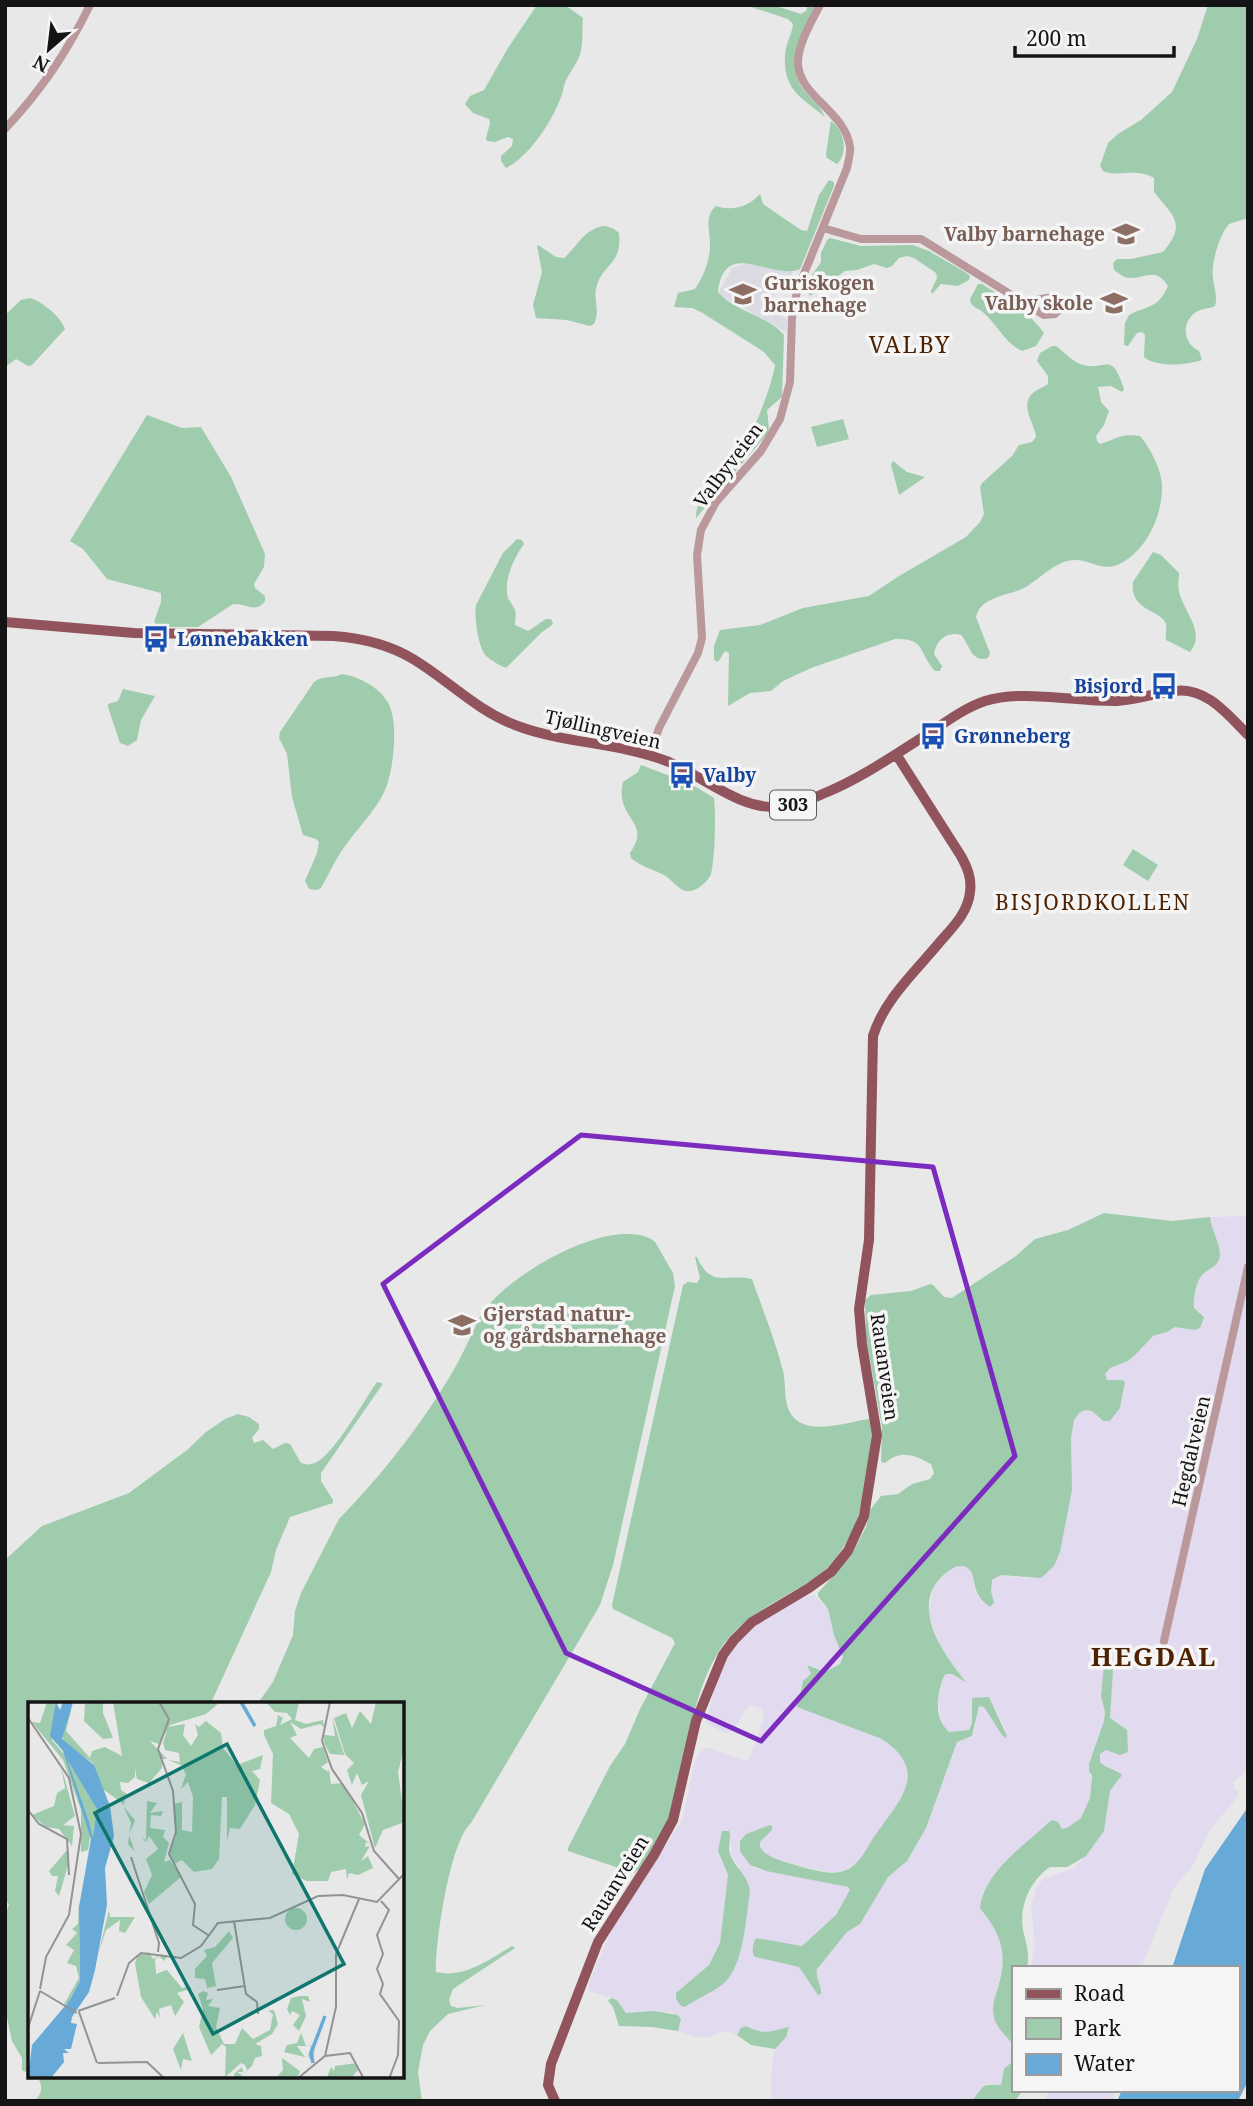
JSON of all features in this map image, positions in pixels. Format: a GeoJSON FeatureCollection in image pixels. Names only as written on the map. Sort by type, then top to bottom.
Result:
{"type":"FeatureCollection","features":[{"type":"Feature","properties":{"kind":"main road","name":"Tjøllingveien"},"geometry":{"type":"LineString","coordinates":[[5,622],[134,633],[333,636],[363,639],[398,651],[425,666],[483,709],[510,723],[540,733],[650,755],[688,771],[743,800],[771,807],[792,805],[829,792],[966,710],[984,702],[1011,696],[1107,701],[1190,690],[1211,701],[1248,735]]}},
{"type":"Feature","properties":{"kind":"main road","name":"Rauanveien"},"geometry":{"type":"LineString","coordinates":[[555,2101],[548,2085],[551,2064],[598,1942],[654,1855],[673,1820],[691,1739],[716,1669],[730,1645],[746,1627],[819,1582],[836,1566],[854,1541],[864,1516],[877,1435],[863,1353],[859,1309],[869,1240],[870,1074],[873,1036],[877,1022],[887,1005],[959,919],[970,892],[968,872],[961,856],[896,754]]}},
{"type":"Feature","properties":{"kind":"street"},"geometry":{"type":"LineString","coordinates":[[5,129],[40,88],[65,52],[90,5]]}},
{"type":"Feature","properties":{"kind":"street","name":"Valbyveien"},"geometry":{"type":"LineString","coordinates":[[650,755],[659,728],[698,653],[702,638],[697,555],[701,530],[716,502],[761,451],[780,419],[790,382],[794,303],[847,168],[851,148],[843,124],[802,79],[798,61],[820,5]]}},
{"type":"Feature","properties":{"kind":"street"},"geometry":{"type":"LineString","coordinates":[[823,228],[860,239],[922,239],[1023,302]]}},
{"type":"Feature","properties":{"kind":"street","name":"Hegdalveien"},"geometry":{"type":"LineString","coordinates":[[1164,1641],[1248,1267]]}},
{"type":"Feature","properties":{"kind":"highlighted area"},"geometry":{"type":"Polygon","coordinates":[[[581,1135],[933,1167],[1015,1456],[761,1741],[566,1653],[383,1284],[581,1135]]]}},
{"type":"Feature","properties":{"kind":"shaded area"},"geometry":{"type":"Polygon","coordinates":[[[763,258],[793,268],[792,275],[782,280],[779,290],[775,289],[772,306],[787,320],[787,332],[718,294],[732,268],[763,258]]]}},
{"type":"Feature","properties":{"kind":"shaded area"},"geometry":{"type":"Polygon","coordinates":[[[1248,1216],[1248,1769],[1234,1782],[1233,1788],[1239,1792],[1235,1800],[1209,1831],[1194,1864],[1174,1888],[1142,1966],[1030,1966],[1035,1944],[1031,1906],[1036,1888],[1043,1879],[1073,1869],[1091,1849],[1104,1831],[1110,1791],[1119,1781],[1118,1771],[1105,1767],[1100,1762],[1100,1754],[1106,1750],[1120,1725],[1110,1718],[1104,1665],[1101,1696],[1104,1721],[1089,1764],[1092,1786],[1087,1809],[1081,1818],[1067,1828],[1062,1829],[1058,1822],[1028,1843],[988,1883],[984,1913],[994,1925],[1003,1953],[995,1996],[996,2023],[1012,2043],[1012,2062],[1002,2075],[1001,2085],[984,2085],[971,2101],[771,2101],[773,2056],[789,2027],[763,2033],[746,2026],[741,2028],[737,2035],[724,2031],[709,2037],[697,2037],[678,2031],[681,2019],[671,2012],[626,2013],[617,1999],[591,1992],[589,1983],[612,1929],[682,1820],[699,1753],[709,1748],[745,1761],[751,1755],[763,1720],[762,1709],[750,1705],[734,1730],[727,1733],[706,1722],[720,1669],[750,1629],[801,1598],[814,1595],[828,1609],[843,1657],[840,1664],[825,1672],[809,1665],[807,1667],[812,1674],[801,1686],[797,1701],[837,1722],[882,1739],[900,1752],[906,1763],[907,1773],[906,1786],[897,1806],[860,1861],[843,1871],[834,1873],[770,1857],[760,1847],[760,1842],[772,1830],[770,1825],[742,1838],[740,1851],[750,1865],[757,1869],[848,1887],[851,1890],[836,1915],[802,1946],[756,1938],[755,1957],[799,1967],[818,1994],[821,1994],[817,1969],[847,1932],[860,1924],[888,1877],[907,1861],[926,1828],[957,1742],[973,1736],[979,1706],[984,1707],[995,1724],[1007,1732],[989,1697],[971,1700],[972,1728],[969,1730],[949,1732],[942,1724],[938,1700],[944,1676],[952,1674],[967,1683],[944,1654],[928,1614],[934,1586],[952,1568],[968,1568],[974,1578],[974,1589],[980,1600],[990,1607],[994,1603],[992,1580],[1001,1575],[1028,1579],[1054,1566],[1060,1552],[1072,1490],[1071,1438],[1074,1420],[1085,1410],[1092,1411],[1100,1420],[1122,1401],[1125,1386],[1122,1380],[1107,1380],[1105,1374],[1110,1368],[1128,1361],[1153,1336],[1175,1327],[1195,1330],[1200,1312],[1194,1308],[1193,1300],[1200,1276],[1215,1266],[1218,1243],[1211,1230],[1210,1217],[1248,1216]],[[731,1837],[720,1858],[728,1875],[720,1943],[709,1965],[677,1993],[685,2007],[722,1985],[740,1867],[731,1856],[731,1837]]]}},
{"type":"Feature","properties":{"kind":"shaded area"},"geometry":{"type":"Polygon","coordinates":[[[1048,2092],[1115,2092],[1113,2101],[1046,2101],[1048,2092]]]}},
{"type":"Feature","properties":{"kind":"green space"},"geometry":{"type":"Polygon","coordinates":[[[537,5],[565,5],[583,18],[581,51],[543,132],[525,154],[506,168],[501,156],[512,146],[513,139],[508,137],[495,142],[487,141],[489,119],[473,113],[465,104],[470,96],[484,90],[537,5]]]}},
{"type":"Feature","properties":{"kind":"green space"},"geometry":{"type":"Polygon","coordinates":[[[745,5],[773,5],[801,14],[806,11],[808,5],[816,5],[795,58],[801,87],[825,117],[802,99],[787,78],[785,52],[793,24],[788,19],[745,5]]]}},
{"type":"Feature","properties":{"kind":"green space"},"geometry":{"type":"Polygon","coordinates":[[[1208,5],[1248,5],[1248,218],[1229,224],[1219,242],[1213,272],[1215,306],[1192,315],[1186,326],[1189,343],[1199,351],[1202,360],[1180,364],[1156,363],[1144,357],[1145,335],[1142,332],[1137,333],[1128,346],[1124,345],[1125,323],[1129,315],[1156,303],[1168,286],[1155,275],[1126,277],[1114,270],[1113,263],[1117,259],[1131,259],[1163,252],[1175,234],[1175,221],[1154,192],[1154,178],[1140,173],[1109,173],[1103,171],[1100,166],[1108,143],[1141,120],[1172,92],[1197,39],[1208,5]]]}},
{"type":"Feature","properties":{"kind":"green space"},"geometry":{"type":"Polygon","coordinates":[[[831,121],[842,136],[844,148],[837,164],[827,158],[826,154],[831,121]]]}},
{"type":"Feature","properties":{"kind":"green space"},"geometry":{"type":"Polygon","coordinates":[[[829,180],[834,182],[834,186],[800,269],[776,270],[739,263],[729,266],[722,275],[718,292],[725,299],[769,323],[784,335],[782,397],[767,410],[767,434],[696,518],[701,499],[742,452],[766,397],[775,365],[764,352],[701,312],[692,308],[674,307],[678,293],[695,289],[703,275],[710,248],[709,220],[716,206],[740,207],[760,194],[763,204],[801,230],[807,231],[819,195],[829,180]]]}},
{"type":"Feature","properties":{"kind":"green space"},"geometry":{"type":"Polygon","coordinates":[[[606,226],[619,233],[619,244],[615,258],[597,285],[597,314],[594,324],[590,326],[567,320],[536,318],[533,305],[542,272],[537,246],[556,257],[564,258],[587,233],[606,226]]]}},
{"type":"Feature","properties":{"kind":"green space"},"geometry":{"type":"Polygon","coordinates":[[[830,238],[861,246],[913,245],[965,272],[970,276],[969,280],[958,286],[941,284],[932,294],[936,273],[907,256],[899,258],[887,268],[874,264],[845,271],[810,296],[807,291],[812,275],[821,262],[821,253],[830,238]]]}},
{"type":"Feature","properties":{"kind":"green space"},"geometry":{"type":"Polygon","coordinates":[[[978,284],[1015,306],[1038,325],[1044,333],[1036,346],[1022,351],[1016,348],[985,314],[971,304],[970,299],[978,284]]]}},
{"type":"Feature","properties":{"kind":"green space"},"geometry":{"type":"Polygon","coordinates":[[[30,298],[51,310],[65,329],[32,365],[28,366],[16,359],[5,367],[5,315],[21,300],[30,298]]]}},
{"type":"Feature","properties":{"kind":"green space"},"geometry":{"type":"Polygon","coordinates":[[[1056,346],[1080,364],[1106,364],[1115,369],[1124,389],[1122,392],[1111,386],[1098,387],[1101,402],[1109,411],[1096,436],[1097,441],[1100,444],[1123,436],[1140,436],[1157,465],[1162,497],[1151,532],[1136,552],[1111,567],[1075,560],[1061,563],[1024,588],[984,604],[976,617],[990,653],[988,658],[974,656],[961,635],[951,634],[937,645],[934,654],[942,666],[940,671],[935,671],[917,644],[905,639],[895,639],[811,668],[783,681],[771,691],[750,693],[728,706],[729,653],[725,651],[718,662],[714,660],[714,646],[720,630],[760,625],[803,608],[869,596],[966,537],[980,522],[984,514],[980,487],[982,483],[1012,456],[1019,445],[1032,442],[1036,437],[1027,403],[1033,393],[1048,384],[1048,376],[1037,361],[1040,353],[1056,346]]]}},
{"type":"Feature","properties":{"kind":"green space"},"geometry":{"type":"Polygon","coordinates":[[[147,415],[182,428],[201,427],[231,477],[265,554],[264,567],[254,584],[265,596],[262,605],[254,607],[233,604],[198,627],[159,627],[154,622],[161,602],[161,593],[107,579],[83,549],[70,541],[147,415]]]}},
{"type":"Feature","properties":{"kind":"green space"},"geometry":{"type":"Polygon","coordinates":[[[843,419],[849,439],[817,447],[811,427],[843,419]]]}},
{"type":"Feature","properties":{"kind":"green space"},"geometry":{"type":"Polygon","coordinates":[[[893,461],[907,472],[925,477],[899,495],[891,465],[893,461]]]}},
{"type":"Feature","properties":{"kind":"green space"},"geometry":{"type":"Polygon","coordinates":[[[517,539],[524,544],[513,562],[507,584],[508,598],[515,612],[515,625],[528,631],[546,619],[551,619],[553,624],[506,668],[483,652],[477,632],[476,605],[503,553],[517,539]]]}},
{"type":"Feature","properties":{"kind":"green space"},"geometry":{"type":"Polygon","coordinates":[[[1153,552],[1161,555],[1179,573],[1179,592],[1195,630],[1196,638],[1190,652],[1166,640],[1166,624],[1163,619],[1141,604],[1133,592],[1133,582],[1153,552]]]}},
{"type":"Feature","properties":{"kind":"green space"},"geometry":{"type":"Polygon","coordinates":[[[342,674],[367,683],[387,701],[394,730],[392,766],[384,793],[375,808],[344,847],[321,888],[309,889],[305,881],[319,842],[303,835],[292,797],[287,754],[279,738],[280,732],[314,682],[342,674]]]}},
{"type":"Feature","properties":{"kind":"green space"},"geometry":{"type":"Polygon","coordinates":[[[123,689],[155,696],[141,720],[137,740],[128,746],[120,743],[108,707],[108,704],[118,701],[123,689]]]}},
{"type":"Feature","properties":{"kind":"green space"},"geometry":{"type":"Polygon","coordinates":[[[641,765],[691,784],[714,798],[715,836],[711,874],[697,889],[683,890],[664,875],[631,858],[630,853],[637,834],[636,826],[624,804],[623,782],[638,772],[641,765]]]}},
{"type":"Feature","properties":{"kind":"green space"},"geometry":{"type":"Polygon","coordinates":[[[1133,849],[1158,865],[1148,881],[1123,865],[1133,849]]]}},
{"type":"Feature","properties":{"kind":"green space"},"geometry":{"type":"Polygon","coordinates":[[[1104,1213],[1172,1221],[1210,1217],[1220,1255],[1218,1262],[1202,1275],[1197,1286],[1194,1308],[1204,1317],[1200,1328],[1195,1330],[1175,1327],[1153,1336],[1128,1361],[1110,1368],[1105,1374],[1107,1380],[1125,1382],[1120,1408],[1110,1421],[1103,1421],[1092,1411],[1085,1410],[1074,1420],[1071,1438],[1072,1490],[1060,1552],[1054,1566],[1041,1578],[1001,1575],[992,1580],[994,1603],[990,1607],[979,1596],[972,1574],[966,1567],[953,1568],[935,1585],[929,1599],[933,1629],[948,1658],[967,1683],[952,1674],[944,1676],[938,1698],[940,1720],[949,1732],[969,1730],[972,1723],[972,1698],[989,1697],[1007,1736],[1005,1738],[1002,1735],[984,1707],[979,1706],[972,1736],[957,1742],[926,1828],[907,1861],[888,1877],[860,1924],[847,1932],[817,1969],[821,1991],[818,1995],[799,1967],[755,1957],[754,1943],[756,1938],[802,1946],[836,1915],[850,1890],[848,1887],[766,1871],[750,1865],[740,1851],[740,1841],[746,1834],[770,1825],[772,1830],[760,1842],[760,1847],[766,1854],[778,1860],[829,1873],[847,1870],[862,1857],[906,1786],[908,1774],[905,1763],[897,1751],[882,1739],[797,1707],[803,1681],[811,1674],[807,1665],[825,1672],[840,1664],[843,1657],[828,1609],[818,1593],[851,1556],[866,1527],[870,1510],[881,1496],[898,1494],[912,1484],[930,1479],[934,1473],[931,1464],[908,1455],[881,1462],[882,1427],[866,1337],[865,1300],[871,1295],[911,1291],[930,1284],[944,1297],[952,1298],[1016,1256],[1035,1239],[1068,1230],[1104,1213]]]}},
{"type":"Feature","properties":{"kind":"green space"},"geometry":{"type":"Polygon","coordinates":[[[636,1234],[651,1239],[673,1273],[675,1286],[613,1565],[600,1605],[463,1833],[445,1893],[436,1972],[456,1973],[466,1970],[512,1946],[515,1948],[453,1989],[449,2000],[451,2006],[458,2008],[485,2005],[448,2014],[430,2031],[423,2045],[418,2072],[422,2101],[34,2101],[41,2090],[38,2078],[404,2078],[404,1702],[259,1702],[273,1682],[293,1635],[295,1611],[301,1593],[339,1519],[392,1459],[428,1411],[452,1373],[485,1309],[529,1271],[568,1250],[606,1236],[636,1234]]]}},
{"type":"Feature","properties":{"kind":"green space"},"geometry":{"type":"Polygon","coordinates":[[[695,1257],[708,1273],[714,1276],[752,1279],[779,1356],[787,1405],[792,1416],[801,1423],[823,1427],[869,1419],[872,1422],[870,1460],[858,1517],[841,1551],[817,1576],[760,1611],[740,1627],[715,1658],[694,1711],[672,1811],[647,1858],[634,1873],[568,1851],[568,1848],[610,1766],[625,1744],[675,1643],[672,1638],[613,1609],[612,1605],[683,1285],[688,1282],[697,1283],[700,1278],[695,1257]]]}},
{"type":"Feature","properties":{"kind":"green space"},"geometry":{"type":"Polygon","coordinates":[[[377,1382],[382,1383],[321,1473],[321,1481],[333,1503],[290,1517],[276,1550],[271,1572],[211,1702],[28,1702],[28,2073],[22,2070],[22,2058],[12,2041],[5,2009],[5,1917],[9,1904],[5,1900],[5,1560],[42,1526],[129,1493],[187,1450],[206,1432],[238,1414],[259,1424],[259,1429],[252,1438],[254,1443],[263,1440],[273,1449],[285,1443],[290,1444],[301,1463],[317,1462],[341,1437],[377,1382]]]}},
{"type":"Feature","properties":{"kind":"green space"},"geometry":{"type":"Polygon","coordinates":[[[1108,1663],[1113,1669],[1110,1718],[1127,1730],[1128,1752],[1120,1755],[1106,1750],[1100,1754],[1102,1764],[1122,1775],[1110,1791],[1104,1831],[1086,1856],[1067,1867],[1050,1867],[1037,1879],[1028,1894],[1022,1921],[1028,1953],[1027,1966],[1012,1966],[1012,2043],[999,2028],[993,2013],[1003,1962],[997,1934],[980,1908],[983,1895],[989,1882],[1006,1861],[1052,1820],[1058,1822],[1062,1829],[1081,1818],[1090,1798],[1092,1776],[1089,1764],[1104,1721],[1101,1696],[1104,1665],[1108,1663]]]}},
{"type":"Feature","properties":{"kind":"green space"},"geometry":{"type":"Polygon","coordinates":[[[722,1831],[729,1831],[730,1854],[747,1880],[750,1891],[743,1940],[736,1966],[730,1976],[719,1987],[685,2007],[676,1999],[676,1993],[709,1965],[720,1943],[728,1875],[718,1851],[722,1831]]]}},
{"type":"Feature","properties":{"kind":"green space"},"geometry":{"type":"Polygon","coordinates":[[[611,1998],[617,2000],[626,2013],[654,2011],[678,2015],[681,2019],[678,2031],[619,2026],[613,2007],[608,2001],[611,1998]]]}},
{"type":"Feature","properties":{"kind":"green space"},"geometry":{"type":"Polygon","coordinates":[[[746,2026],[763,2032],[789,2027],[786,2037],[775,2049],[751,2045],[737,2035],[741,2028],[746,2026]]]}},
{"type":"Feature","properties":{"kind":"green space"},"geometry":{"type":"Polygon","coordinates":[[[1012,2062],[1012,2092],[1022,2092],[1015,2101],[971,2101],[986,2085],[1001,2085],[1004,2069],[1012,2062]]]}},
{"type":"Feature","properties":{"kind":"water"},"geometry":{"type":"Polygon","coordinates":[[[1248,1807],[1248,2081],[1238,2101],[1117,2101],[1121,2092],[1239,2092],[1239,1966],[1173,1966],[1205,1869],[1248,1807]]]}},
{"type":"Feature","properties":{"kind":"place","name":"Valby barnehage"},"geometry":{"type":"Point","coordinates":[1126,234]}},
{"type":"Feature","properties":{"kind":"place","name":"Guriskogen barnehage"},"geometry":{"type":"Point","coordinates":[743,294]}},
{"type":"Feature","properties":{"kind":"place","name":"Valby skole"},"geometry":{"type":"Point","coordinates":[1114,303]}},
{"type":"Feature","properties":{"kind":"place","name":"Lønnebakken"},"geometry":{"type":"Point","coordinates":[156,639]}},
{"type":"Feature","properties":{"kind":"place","name":"Bisjord"},"geometry":{"type":"Point","coordinates":[1164,686]}},
{"type":"Feature","properties":{"kind":"place","name":"Grønneberg"},"geometry":{"type":"Point","coordinates":[933,736]}},
{"type":"Feature","properties":{"kind":"place","name":"Valby"},"geometry":{"type":"Point","coordinates":[682,775]}},
{"type":"Feature","properties":{"kind":"place","name":"Gjerstad natur- og gårdsbarnehage"},"geometry":{"type":"Point","coordinates":[462,1325]}},
{"type":"Feature","properties":{"kind":"district","name":"VALBY"},"geometry":{"type":"Point","coordinates":[910,345]}},
{"type":"Feature","properties":{"kind":"district","name":"BISJORDKOLLEN"},"geometry":{"type":"Point","coordinates":[1093,903]}},
{"type":"Feature","properties":{"kind":"district","name":"HEGDAL"},"geometry":{"type":"Point","coordinates":[1154,1657]}}]}
